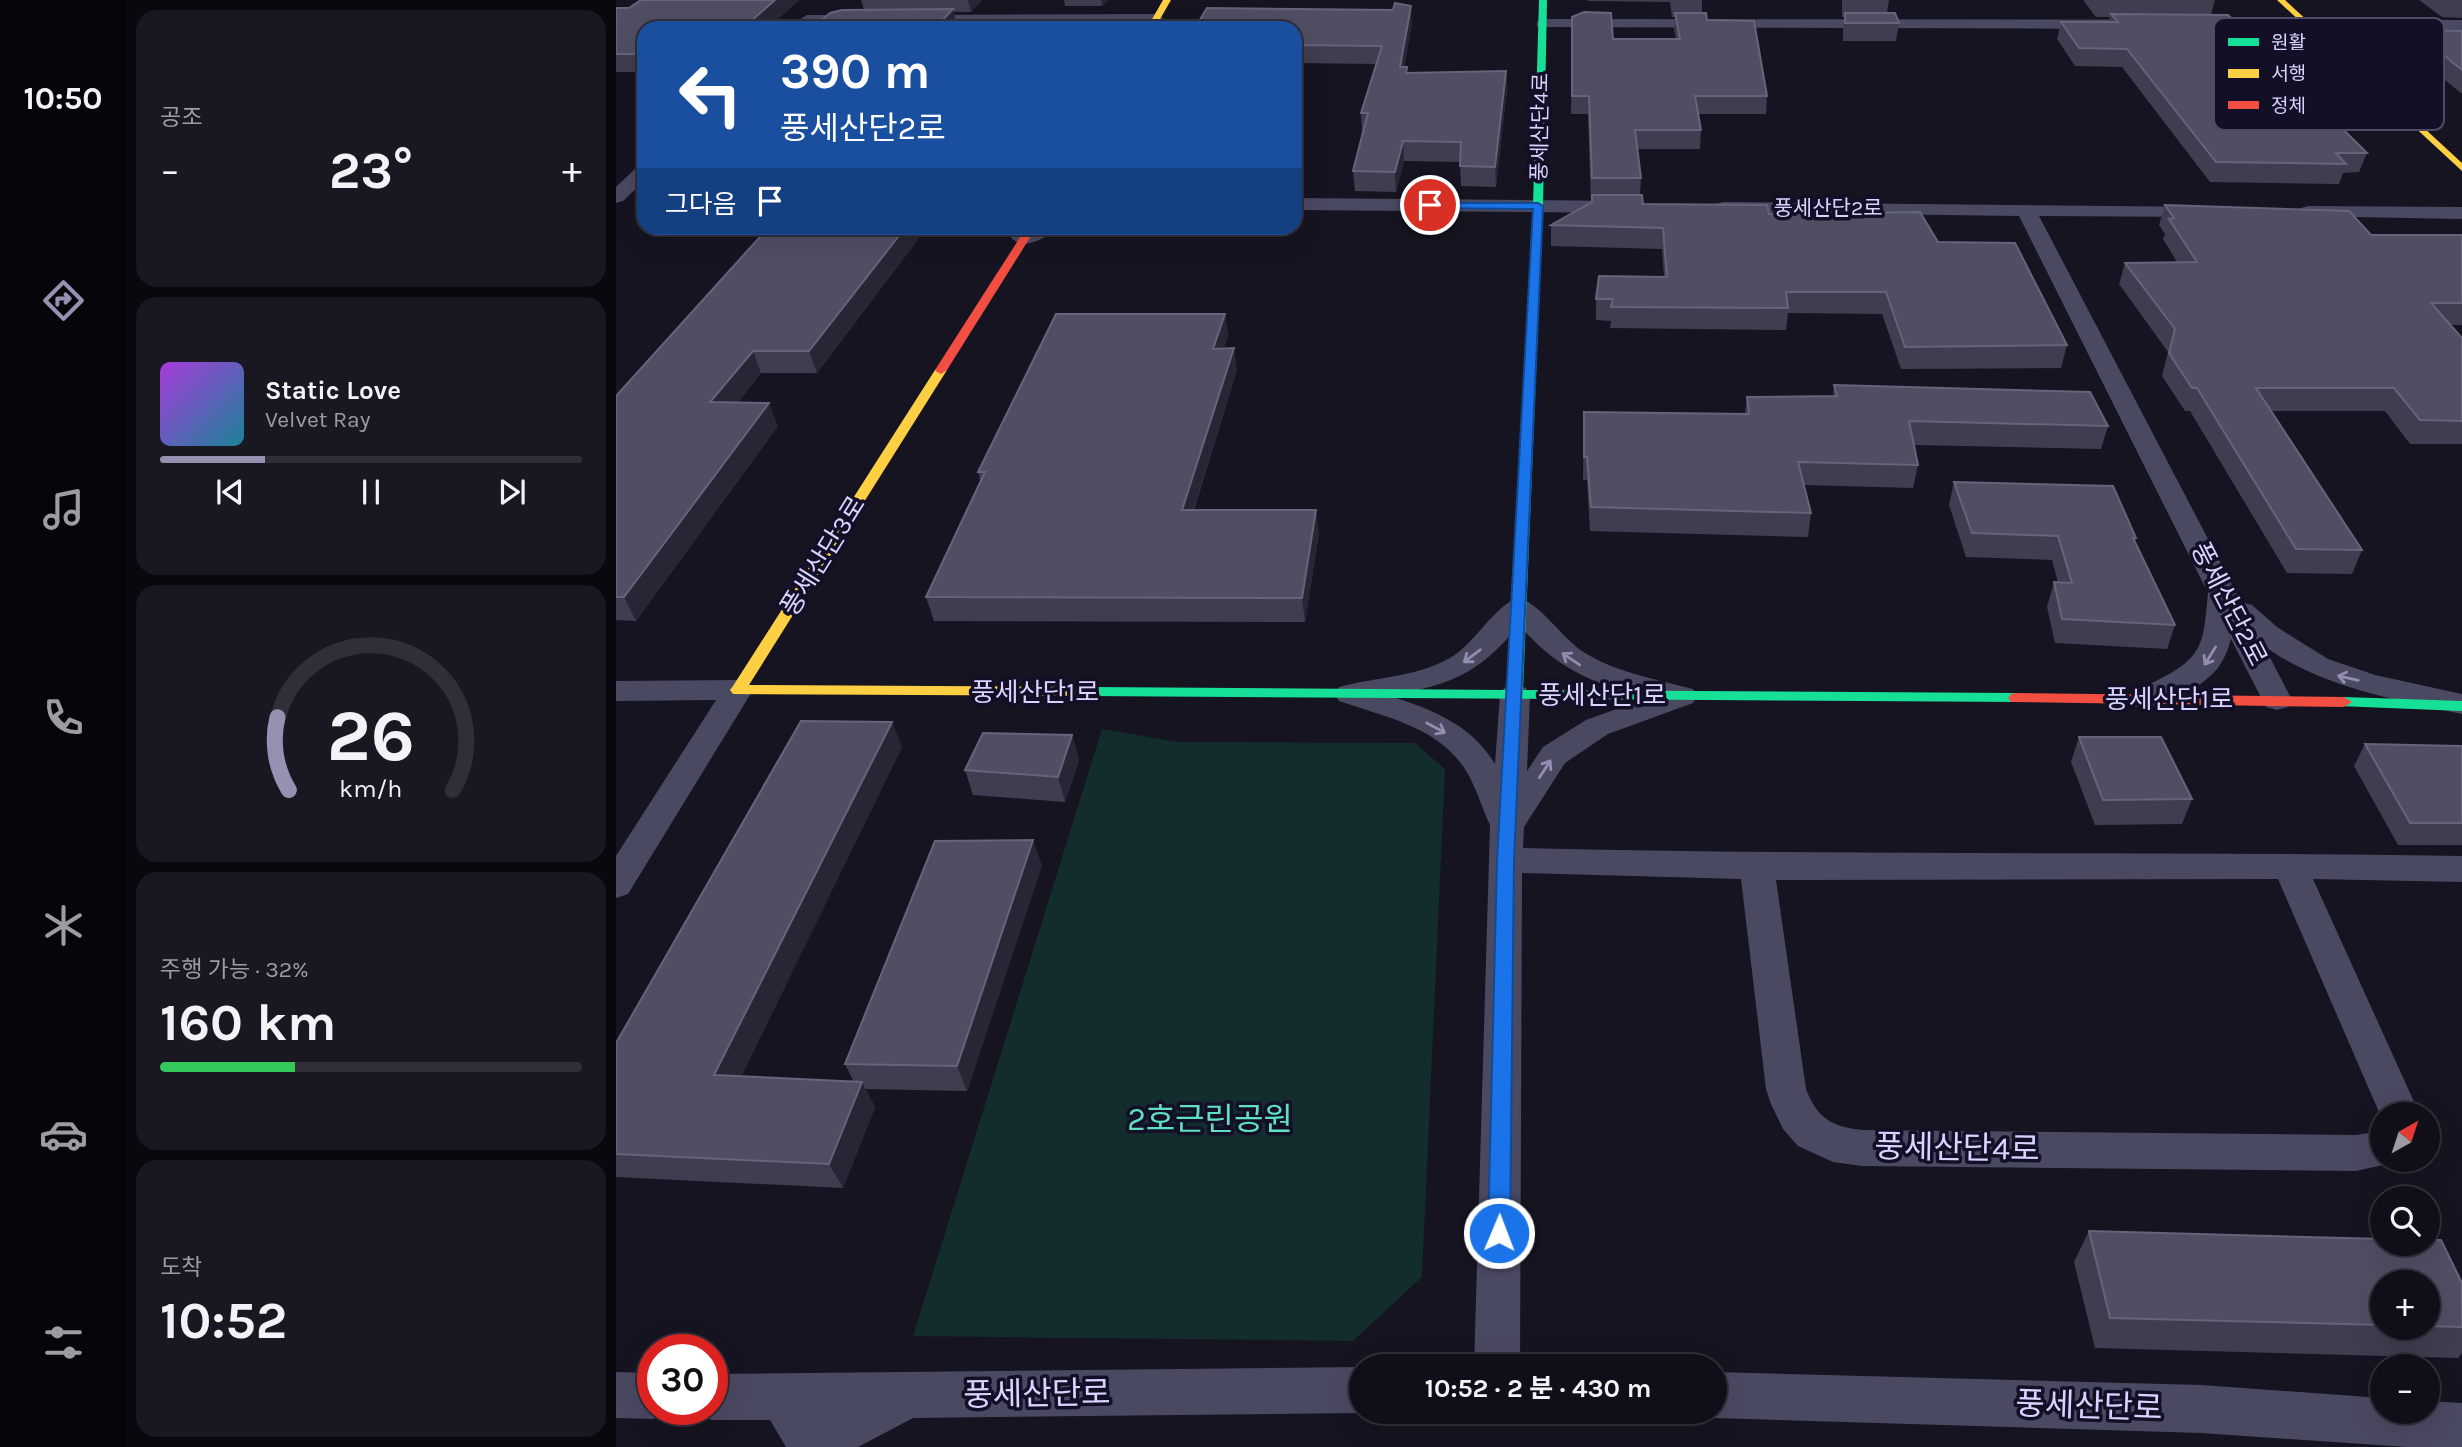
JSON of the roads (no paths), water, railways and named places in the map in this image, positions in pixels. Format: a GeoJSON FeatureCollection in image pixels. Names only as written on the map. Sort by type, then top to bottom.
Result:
{"type":"FeatureCollection","features":[{"type":"Feature","properties":{"kind":"street"},"geometry":{"type":"LineString","coordinates":[[1078,19],[1129,12],[1156,0]]}},
{"type":"Feature","properties":{"kind":"street"},"geometry":{"type":"LineString","coordinates":[[1154,21],[1167,0]]}},
{"type":"Feature","properties":{"kind":"street","name":"풍세산단4로"},"geometry":{"type":"LineString","coordinates":[[1497,1354],[1506,843],[1538,206],[1543,0]]}},
{"type":"Feature","properties":{"kind":"street"},"geometry":{"type":"LineString","coordinates":[[2262,18],[2268,16],[2281,0]]}},
{"type":"Feature","properties":{"kind":"street"},"geometry":{"type":"LineString","coordinates":[[2281,0],[2300,18]]}},
{"type":"Feature","properties":{"kind":"street"},"geometry":{"type":"LineString","coordinates":[[2281,0],[2343,18]]}},
{"type":"Feature","properties":{"kind":"street"},"geometry":{"type":"LineString","coordinates":[[806,21],[822,7]]}},
{"type":"Feature","properties":{"kind":"street"},"geometry":{"type":"LineString","coordinates":[[1078,19],[1088,21]]}},
{"type":"Feature","properties":{"kind":"street"},"geometry":{"type":"LineString","coordinates":[[857,21],[875,20]]}},
{"type":"Feature","properties":{"kind":"street"},"geometry":{"type":"LineString","coordinates":[[902,20],[1116,21]]}},
{"type":"Feature","properties":{"kind":"street"},"geometry":{"type":"LineString","coordinates":[[1542,24],[2214,23]]}},
{"type":"Feature","properties":{"kind":"street"},"geometry":{"type":"LineString","coordinates":[[2444,25],[2462,25]]}},
{"type":"Feature","properties":{"kind":"street"},"geometry":{"type":"LineString","coordinates":[[2421,130],[2462,168]]}},
{"type":"Feature","properties":{"kind":"street"},"geometry":{"type":"LineString","coordinates":[[622,201],[637,181]]}},
{"type":"Feature","properties":{"kind":"street"},"geometry":{"type":"LineString","coordinates":[[2435,213],[2462,197]]}},
{"type":"Feature","properties":{"kind":"street"},"geometry":{"type":"LineString","coordinates":[[1302,204],[1650,207]]}},
{"type":"Feature","properties":{"kind":"street","name":"풍세산단2로"},"geometry":{"type":"LineString","coordinates":[[1706,207],[2230,211]]}},
{"type":"Feature","properties":{"kind":"street","name":"풍세산단2로"},"geometry":{"type":"LineString","coordinates":[[2026,209],[2277,700]]}},
{"type":"Feature","properties":{"kind":"street"},"geometry":{"type":"LineString","coordinates":[[2285,212],[2462,214]]}},
{"type":"Feature","properties":{"kind":"street"},"geometry":{"type":"LineString","coordinates":[[2435,213],[2462,221]]}},
{"type":"Feature","properties":{"kind":"street","name":"풍세산단3로"},"geometry":{"type":"LineString","coordinates":[[616,885],[1020,235]]}},
{"type":"Feature","properties":{"kind":"street"},"geometry":{"type":"LineString","coordinates":[[2144,699],[2190,677],[2210,661],[2218,641],[2222,590]]}},
{"type":"Feature","properties":{"kind":"street"},"geometry":{"type":"LineString","coordinates":[[2222,590],[2267,637],[2332,674],[2462,705]]}},
{"type":"Feature","properties":{"kind":"street"},"geometry":{"type":"LineString","coordinates":[[1350,694],[1427,676],[1467,662],[1488,644],[1519,607],[1549,643],[1573,662],[1602,677],[1682,696]]}},
{"type":"Feature","properties":{"kind":"street","name":"풍세산단1로"},"geometry":{"type":"LineString","coordinates":[[616,691],[2277,700],[2462,705]]}},
{"type":"Feature","properties":{"kind":"street"},"geometry":{"type":"LineString","coordinates":[[1350,694],[1422,720],[1455,738],[1474,756],[1506,843]]}},
{"type":"Feature","properties":{"kind":"street"},"geometry":{"type":"LineString","coordinates":[[1506,843],[1554,755],[1597,727],[1682,696]]}},
{"type":"Feature","properties":{"kind":"street"},"geometry":{"type":"LineString","coordinates":[[1506,843],[1757,867],[2290,866],[2462,869]]}},
{"type":"Feature","properties":{"kind":"street"},"geometry":{"type":"LineString","coordinates":[[2290,866],[2394,1102]]}},
{"type":"Feature","properties":{"kind":"street","name":"풍세산단4로"},"geometry":{"type":"LineString","coordinates":[[1757,867],[1786,1089],[1795,1116],[1812,1135],[1838,1146],[1862,1148],[2370,1151]]}},
{"type":"Feature","properties":{"kind":"street","name":"풍세산단로"},"geometry":{"type":"LineString","coordinates":[[728,1396],[1349,1390]]}},
{"type":"Feature","properties":{"kind":"street"},"geometry":{"type":"LineString","coordinates":[[616,1395],[637,1396]]}},
{"type":"Feature","properties":{"kind":"street","name":"풍세산단로"},"geometry":{"type":"LineString","coordinates":[[1727,1395],[2201,1409],[2462,1427]]}},
{"type":"Feature","properties":{"kind":"street"},"geometry":{"type":"LineString","coordinates":[[819,1447],[847,1426],[910,1396]]}},
{"type":"Feature","properties":{"kind":"street"},"geometry":{"type":"LineString","coordinates":[[782,1397],[799,1421],[811,1447]]}},
{"type":"Feature","properties":{"kind":"park label","name":"2호근린공원"},"geometry":{"type":"Point","coordinates":[1210,1119]}}]}
